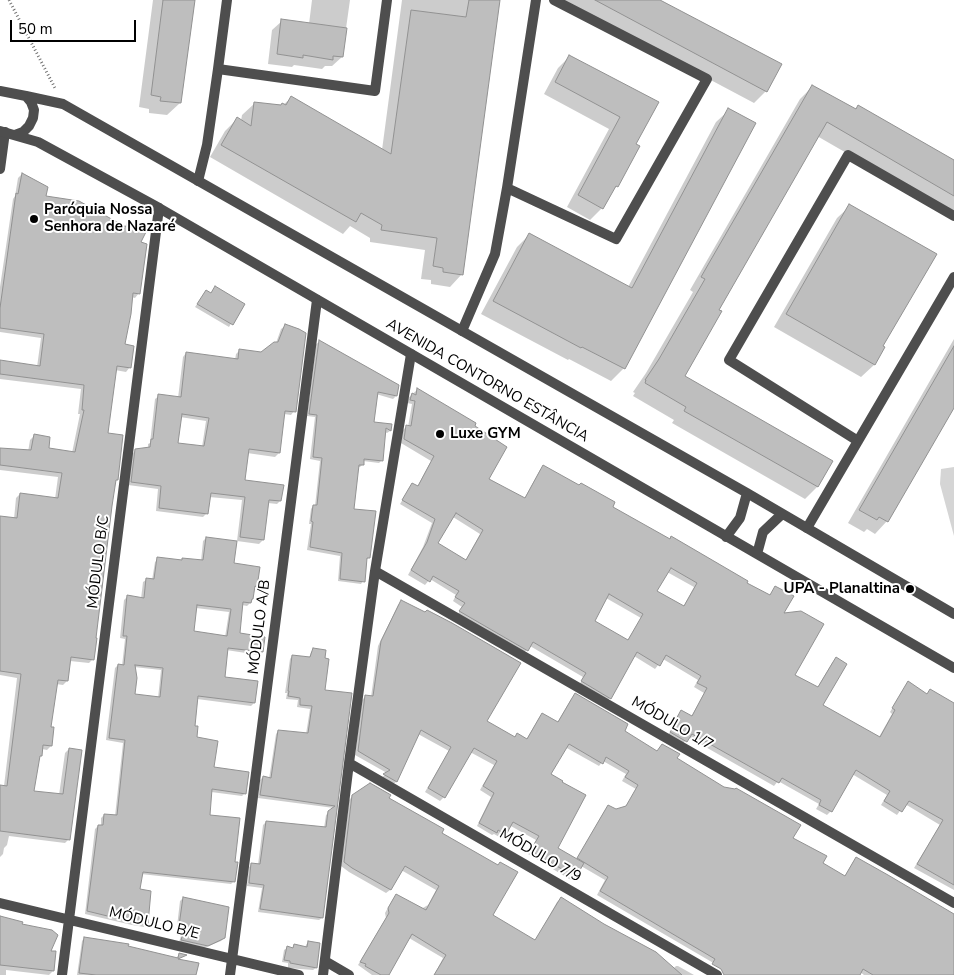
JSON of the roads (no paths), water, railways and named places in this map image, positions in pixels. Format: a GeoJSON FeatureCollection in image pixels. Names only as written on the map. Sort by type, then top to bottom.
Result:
{"type":"FeatureCollection","features":[{"type":"Feature","properties":{"kind":"street"},"geometry":{"type":"LineString","coordinates":[[198,181],[207,145],[227,0]]}},
{"type":"Feature","properties":{"kind":"street"},"geometry":{"type":"LineString","coordinates":[[218,69],[375,91],[386,0]]}},
{"type":"Feature","properties":{"kind":"street"},"geometry":{"type":"LineString","coordinates":[[462,331],[495,254],[536,0]]}},
{"type":"Feature","properties":{"kind":"street"},"geometry":{"type":"LineString","coordinates":[[507,188],[616,239],[707,79],[554,0]]}},
{"type":"Feature","properties":{"kind":"street","name":"AVENIDA CONTORNO ESTÂNCIA"},"geometry":{"type":"LineString","coordinates":[[0,92],[63,104],[747,493],[954,614]]}},
{"type":"Feature","properties":{"kind":"street"},"geometry":{"type":"LineString","coordinates":[[15,135],[23,132],[33,118],[34,110],[26,96]]}},
{"type":"Feature","properties":{"kind":"street"},"geometry":{"type":"LineString","coordinates":[[0,168],[2,132]]}},
{"type":"Feature","properties":{"kind":"street","name":"AVENIDA CONTORNO ESTÂNCIA"},"geometry":{"type":"LineString","coordinates":[[2,132],[38,142],[159,208],[954,668]]}},
{"type":"Feature","properties":{"kind":"street"},"geometry":{"type":"LineString","coordinates":[[858,441],[729,360],[848,155],[954,216]]}},
{"type":"Feature","properties":{"kind":"street","name":"MÓDULO B/C"},"geometry":{"type":"LineString","coordinates":[[62,975],[159,208]]}},
{"type":"Feature","properties":{"kind":"street"},"geometry":{"type":"LineString","coordinates":[[807,528],[954,277]]}},
{"type":"Feature","properties":{"kind":"street","name":"MÓDULO A/B"},"geometry":{"type":"LineString","coordinates":[[230,975],[317,300]]}},
{"type":"Feature","properties":{"kind":"street"},"geometry":{"type":"LineString","coordinates":[[323,975],[375,571],[411,354]]}},
{"type":"Feature","properties":{"kind":"street"},"geometry":{"type":"LineString","coordinates":[[726,537],[740,518],[747,493]]}},
{"type":"Feature","properties":{"kind":"street"},"geometry":{"type":"LineString","coordinates":[[757,554],[762,532],[782,514]]}},
{"type":"Feature","properties":{"kind":"street","name":"MÓDULO 1/7"},"geometry":{"type":"LineString","coordinates":[[375,571],[954,903]]}},
{"type":"Feature","properties":{"kind":"street","name":"MÓDULO 7/9"},"geometry":{"type":"LineString","coordinates":[[349,764],[717,975]]}},
{"type":"Feature","properties":{"kind":"street","name":"MÓDULO B/E"},"geometry":{"type":"LineString","coordinates":[[0,903],[299,975]]}},
{"type":"Feature","properties":{"kind":"street"},"geometry":{"type":"LineString","coordinates":[[325,961],[349,975]]}},
{"type":"Feature","properties":{"kind":"place","name":"Paróquia Nossa Senhora de Nazaré"},"geometry":{"type":"Point","coordinates":[34,219]}},
{"type":"Feature","properties":{"kind":"place","name":"Luxe GYM"},"geometry":{"type":"Point","coordinates":[440,434]}},
{"type":"Feature","properties":{"kind":"place","name":"UPA - Planaltina"},"geometry":{"type":"Point","coordinates":[910,589]}}]}
